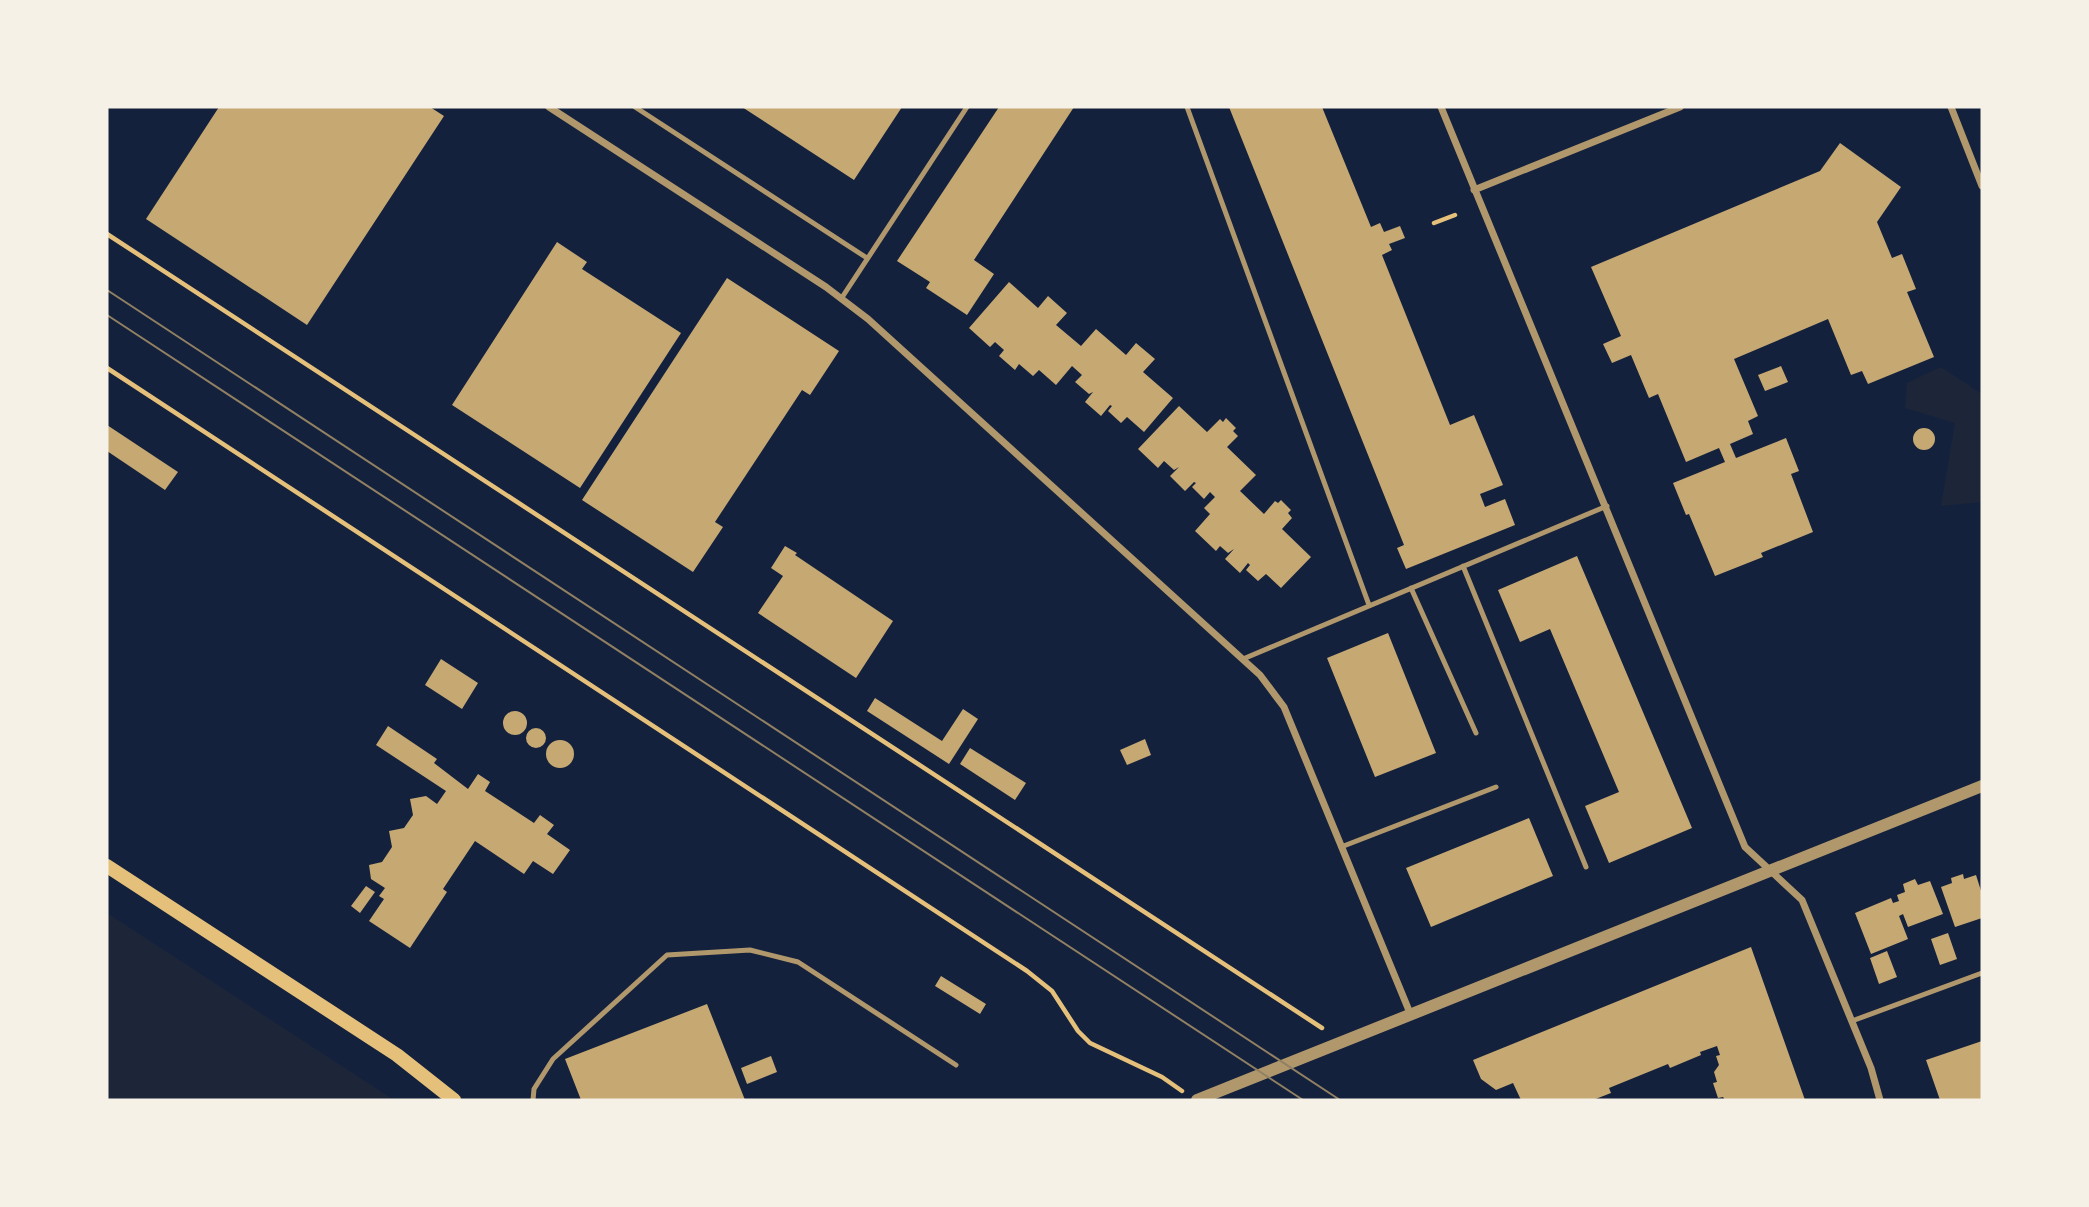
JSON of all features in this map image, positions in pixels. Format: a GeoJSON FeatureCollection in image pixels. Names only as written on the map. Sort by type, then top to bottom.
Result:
{"type":"FeatureCollection","features":[{"type":"Feature","properties":{"kind":"main road"},"geometry":{"type":"LineString","coordinates":[[107,866],[397,1055],[454,1100]]}},
{"type":"Feature","properties":{"kind":"street"},"geometry":{"type":"LineString","coordinates":[[549,107],[841,299],[889,337],[1242,659],[1273,691],[1284,707],[1410,1013]]}},
{"type":"Feature","properties":{"kind":"street"},"geometry":{"type":"LineString","coordinates":[[1441,107],[1745,847],[1802,900],[1871,1068],[1880,1100]]}},
{"type":"Feature","properties":{"kind":"street"},"geometry":{"type":"LineString","coordinates":[[1474,190],[1680,107]]}},
{"type":"Feature","properties":{"kind":"street"},"geometry":{"type":"LineString","coordinates":[[1951,107],[1982,186]]}},
{"type":"Feature","properties":{"kind":"street"},"geometry":{"type":"LineString","coordinates":[[1197,1100],[1982,786]]}},
{"type":"Feature","properties":{"kind":"lane"},"geometry":{"type":"LineString","coordinates":[[635,107],[867,258]]}},
{"type":"Feature","properties":{"kind":"lane"},"geometry":{"type":"LineString","coordinates":[[841,299],[967,107]]}},
{"type":"Feature","properties":{"kind":"lane"},"geometry":{"type":"LineString","coordinates":[[1187,107],[1369,606]]}},
{"type":"Feature","properties":{"kind":"lane"},"geometry":{"type":"LineString","coordinates":[[1242,659],[1606,506]]}},
{"type":"Feature","properties":{"kind":"lane"},"geometry":{"type":"LineString","coordinates":[[1463,566],[1586,867]]}},
{"type":"Feature","properties":{"kind":"lane"},"geometry":{"type":"LineString","coordinates":[[1411,588],[1476,733]]}},
{"type":"Feature","properties":{"kind":"lane"},"geometry":{"type":"LineString","coordinates":[[1341,847],[1496,787]]}},
{"type":"Feature","properties":{"kind":"lane"},"geometry":{"type":"LineString","coordinates":[[533,1100],[534,1088],[553,1059],[667,955],[750,950],[798,962],[956,1065]]}},
{"type":"Feature","properties":{"kind":"lane"},"geometry":{"type":"LineString","coordinates":[[1852,1021],[1982,973]]}},
{"type":"Feature","properties":{"kind":"path"},"geometry":{"type":"LineString","coordinates":[[1434,223],[1455,215]]}},
{"type":"Feature","properties":{"kind":"path"},"geometry":{"type":"LineString","coordinates":[[107,234],[1341,1041]]}},
{"type":"Feature","properties":{"kind":"path"},"geometry":{"type":"LineString","coordinates":[[107,369],[1027,971],[1052,991],[1078,1031],[1090,1043],[1163,1077],[1183,1092]]}},
{"type":"Feature","properties":{"kind":"shaded area"},"geometry":{"type":"Polygon","coordinates":[[[1941,367],[1982,394],[1982,502],[1941,506],[1955,423],[1905,408],[1907,383],[1941,367]]]}},
{"type":"Feature","properties":{"kind":"shaded area"},"geometry":{"type":"Polygon","coordinates":[[[107,913],[394,1100],[107,1100],[107,913]]]}},
{"type":"Feature","properties":{"kind":"building"},"geometry":{"type":"Polygon","coordinates":[[[219,107],[430,107],[444,116],[307,325],[146,219],[219,107]]]}},
{"type":"Feature","properties":{"kind":"building"},"geometry":{"type":"Polygon","coordinates":[[[742,107],[902,107],[854,180],[742,107]]]}},
{"type":"Feature","properties":{"kind":"building"},"geometry":{"type":"Polygon","coordinates":[[[999,107],[1074,107],[974,260],[994,274],[967,315],[926,288],[930,282],[897,261],[999,107]]]}},
{"type":"Feature","properties":{"kind":"building"},"geometry":{"type":"Polygon","coordinates":[[[1229,107],[1322,107],[1371,227],[1380,223],[1384,232],[1400,226],[1405,238],[1389,244],[1392,250],[1382,255],[1450,425],[1474,415],[1503,485],[1480,494],[1485,507],[1505,499],[1515,525],[1406,569],[1397,548],[1404,545],[1229,107]]]}},
{"type":"Feature","properties":{"kind":"building"},"geometry":{"type":"Polygon","coordinates":[[[1840,143],[1901,187],[1877,222],[1892,258],[1902,254],[1916,289],[1907,292],[1934,357],[1868,384],[1862,371],[1851,375],[1828,319],[1734,359],[1758,416],[1748,421],[1753,434],[1730,444],[1736,458],[1786,438],[1799,471],[1791,474],[1813,532],[1761,553],[1763,557],[1715,576],[1673,483],[1725,462],[1719,448],[1686,462],[1658,394],[1649,398],[1631,355],[1612,363],[1603,344],[1621,336],[1591,267],[1820,171],[1840,143]]]}},
{"type":"Feature","properties":{"kind":"building"},"geometry":{"type":"Polygon","coordinates":[[[557,242],[587,262],[582,269],[681,333],[580,488],[452,405],[557,242]]]}},
{"type":"Feature","properties":{"kind":"building"},"geometry":{"type":"Polygon","coordinates":[[[727,278],[839,351],[810,395],[802,390],[715,522],[723,527],[693,572],[582,500],[727,278]]]}},
{"type":"Feature","properties":{"kind":"building"},"geometry":{"type":"Polygon","coordinates":[[[1009,282],[1038,308],[1048,296],[1067,313],[1056,325],[1081,346],[1096,329],[1126,355],[1136,343],[1155,359],[1143,372],[1173,398],[1144,432],[1127,417],[1121,423],[1108,411],[1112,406],[1101,416],[1085,402],[1093,392],[1089,394],[1075,382],[1082,375],[1072,366],[1056,385],[1039,370],[1033,376],[1019,364],[1015,370],[999,356],[1004,350],[995,342],[990,347],[969,328],[1009,282]]]}},
{"type":"Feature","properties":{"kind":"building"},"geometry":{"type":"Polygon","coordinates":[[[1781,366],[1788,382],[1765,391],[1758,375],[1781,366]]]}},
{"type":"Feature","properties":{"kind":"building"},"geometry":{"type":"Polygon","coordinates":[[[1179,406],[1207,432],[1220,419],[1223,422],[1226,418],[1236,428],[1233,431],[1238,436],[1227,447],[1256,475],[1240,491],[1264,514],[1275,501],[1278,503],[1281,500],[1291,510],[1288,513],[1292,518],[1282,529],[1311,557],[1281,588],[1266,574],[1258,581],[1246,570],[1250,565],[1248,563],[1240,573],[1225,559],[1234,549],[1228,553],[1220,546],[1216,551],[1195,531],[1210,514],[1204,508],[1215,497],[1210,492],[1204,499],[1192,487],[1196,483],[1194,482],[1185,491],[1170,476],[1179,467],[1174,470],[1164,461],[1158,468],[1138,449],[1179,406]]]}},
{"type":"Feature","properties":{"kind":"building"},"geometry":{"type":"Polygon","coordinates":[[[107,425],[178,472],[165,490],[107,451],[107,425]]]}},
{"type":"Feature","properties":{"kind":"building"},"geometry":{"type":"Polygon","coordinates":[[[1924,428],[1932,431],[1935,439],[1932,447],[1924,450],[1916,447],[1913,439],[1916,431],[1924,428]]]}},
{"type":"Feature","properties":{"kind":"building"},"geometry":{"type":"Polygon","coordinates":[[[785,546],[893,621],[856,678],[758,613],[783,576],[771,568],[785,546]]]}},
{"type":"Feature","properties":{"kind":"building"},"geometry":{"type":"Polygon","coordinates":[[[1577,556],[1692,828],[1609,863],[1585,806],[1619,792],[1550,629],[1520,642],[1498,590],[1577,556]]]}},
{"type":"Feature","properties":{"kind":"building"},"geometry":{"type":"Polygon","coordinates":[[[1388,633],[1436,753],[1375,777],[1327,658],[1388,633]]]}},
{"type":"Feature","properties":{"kind":"building"},"geometry":{"type":"Polygon","coordinates":[[[441,659],[478,683],[462,709],[425,685],[441,659]]]}},
{"type":"Feature","properties":{"kind":"building"},"geometry":{"type":"Polygon","coordinates":[[[875,698],[942,741],[963,709],[978,719],[949,764],[867,711],[875,698]]]}},
{"type":"Feature","properties":{"kind":"building"},"geometry":{"type":"Polygon","coordinates":[[[515,711],[523,715],[527,723],[523,731],[515,735],[507,731],[503,723],[507,715],[515,711]]]}},
{"type":"Feature","properties":{"kind":"building"},"geometry":{"type":"Polygon","coordinates":[[[388,726],[437,759],[434,763],[468,789],[478,774],[490,782],[485,791],[534,823],[540,815],[554,825],[547,834],[570,850],[553,874],[533,861],[524,874],[475,841],[443,889],[447,892],[410,948],[369,921],[384,899],[379,896],[385,888],[371,879],[369,865],[382,862],[392,847],[389,831],[404,828],[413,815],[410,799],[426,796],[437,804],[446,791],[376,745],[388,726]]]}},
{"type":"Feature","properties":{"kind":"building"},"geometry":{"type":"Polygon","coordinates":[[[532,728],[540,728],[546,738],[540,748],[532,748],[526,742],[526,734],[532,728]]]}},
{"type":"Feature","properties":{"kind":"building"},"geometry":{"type":"Polygon","coordinates":[[[1145,739],[1151,755],[1127,765],[1120,750],[1145,739]]]}},
{"type":"Feature","properties":{"kind":"building"},"geometry":{"type":"Polygon","coordinates":[[[560,740],[570,744],[574,754],[570,764],[560,768],[550,764],[546,754],[550,744],[560,740]]]}},
{"type":"Feature","properties":{"kind":"building"},"geometry":{"type":"Polygon","coordinates":[[[970,748],[1026,783],[1015,800],[960,764],[970,748]]]}},
{"type":"Feature","properties":{"kind":"building"},"geometry":{"type":"Polygon","coordinates":[[[1529,818],[1553,876],[1431,927],[1406,868],[1529,818]]]}},
{"type":"Feature","properties":{"kind":"building"},"geometry":{"type":"Polygon","coordinates":[[[1963,874],[1964,879],[1976,875],[1982,894],[1982,918],[1955,927],[1941,887],[1952,883],[1951,878],[1963,874]]]}},
{"type":"Feature","properties":{"kind":"building"},"geometry":{"type":"Polygon","coordinates":[[[1915,879],[1918,885],[1930,881],[1943,914],[1908,927],[1903,914],[1899,916],[1908,939],[1871,954],[1855,913],[1891,898],[1893,903],[1899,901],[1897,895],[1905,892],[1903,884],[1915,879]]]}},
{"type":"Feature","properties":{"kind":"building"},"geometry":{"type":"Polygon","coordinates":[[[366,886],[375,892],[360,913],[351,906],[366,886]]]}},
{"type":"Feature","properties":{"kind":"building"},"geometry":{"type":"Polygon","coordinates":[[[1948,933],[1957,959],[1940,965],[1931,939],[1948,933]]]}},
{"type":"Feature","properties":{"kind":"building"},"geometry":{"type":"Polygon","coordinates":[[[1751,947],[1805,1100],[1718,1098],[1713,1083],[1717,1082],[1714,1072],[1719,1065],[1717,1046],[1670,1068],[1668,1064],[1609,1088],[1611,1093],[1593,1100],[1521,1100],[1513,1083],[1496,1090],[1481,1079],[1473,1060],[1751,947]]]}},
{"type":"Feature","properties":{"kind":"building"},"geometry":{"type":"Polygon","coordinates":[[[1887,951],[1897,977],[1879,984],[1870,958],[1887,951]]]}},
{"type":"Feature","properties":{"kind":"building"},"geometry":{"type":"Polygon","coordinates":[[[941,976],[986,1004],[980,1014],[935,986],[941,976]]]}},
{"type":"Feature","properties":{"kind":"building"},"geometry":{"type":"Polygon","coordinates":[[[707,1004],[745,1100],[581,1100],[565,1059],[707,1004]]]}},
{"type":"Feature","properties":{"kind":"building"},"geometry":{"type":"Polygon","coordinates":[[[1982,1041],[1982,1100],[1940,1100],[1926,1060],[1982,1041]]]}},
{"type":"Feature","properties":{"kind":"building"},"geometry":{"type":"Polygon","coordinates":[[[771,1056],[777,1072],[747,1084],[741,1068],[771,1056]]]}},
{"type":"Feature","properties":{"kind":"tram line"},"geometry":{"type":"LineString","coordinates":[[107,290],[1340,1100]]}},
{"type":"Feature","properties":{"kind":"tram line"},"geometry":{"type":"LineString","coordinates":[[107,315],[1303,1100]]}}]}
